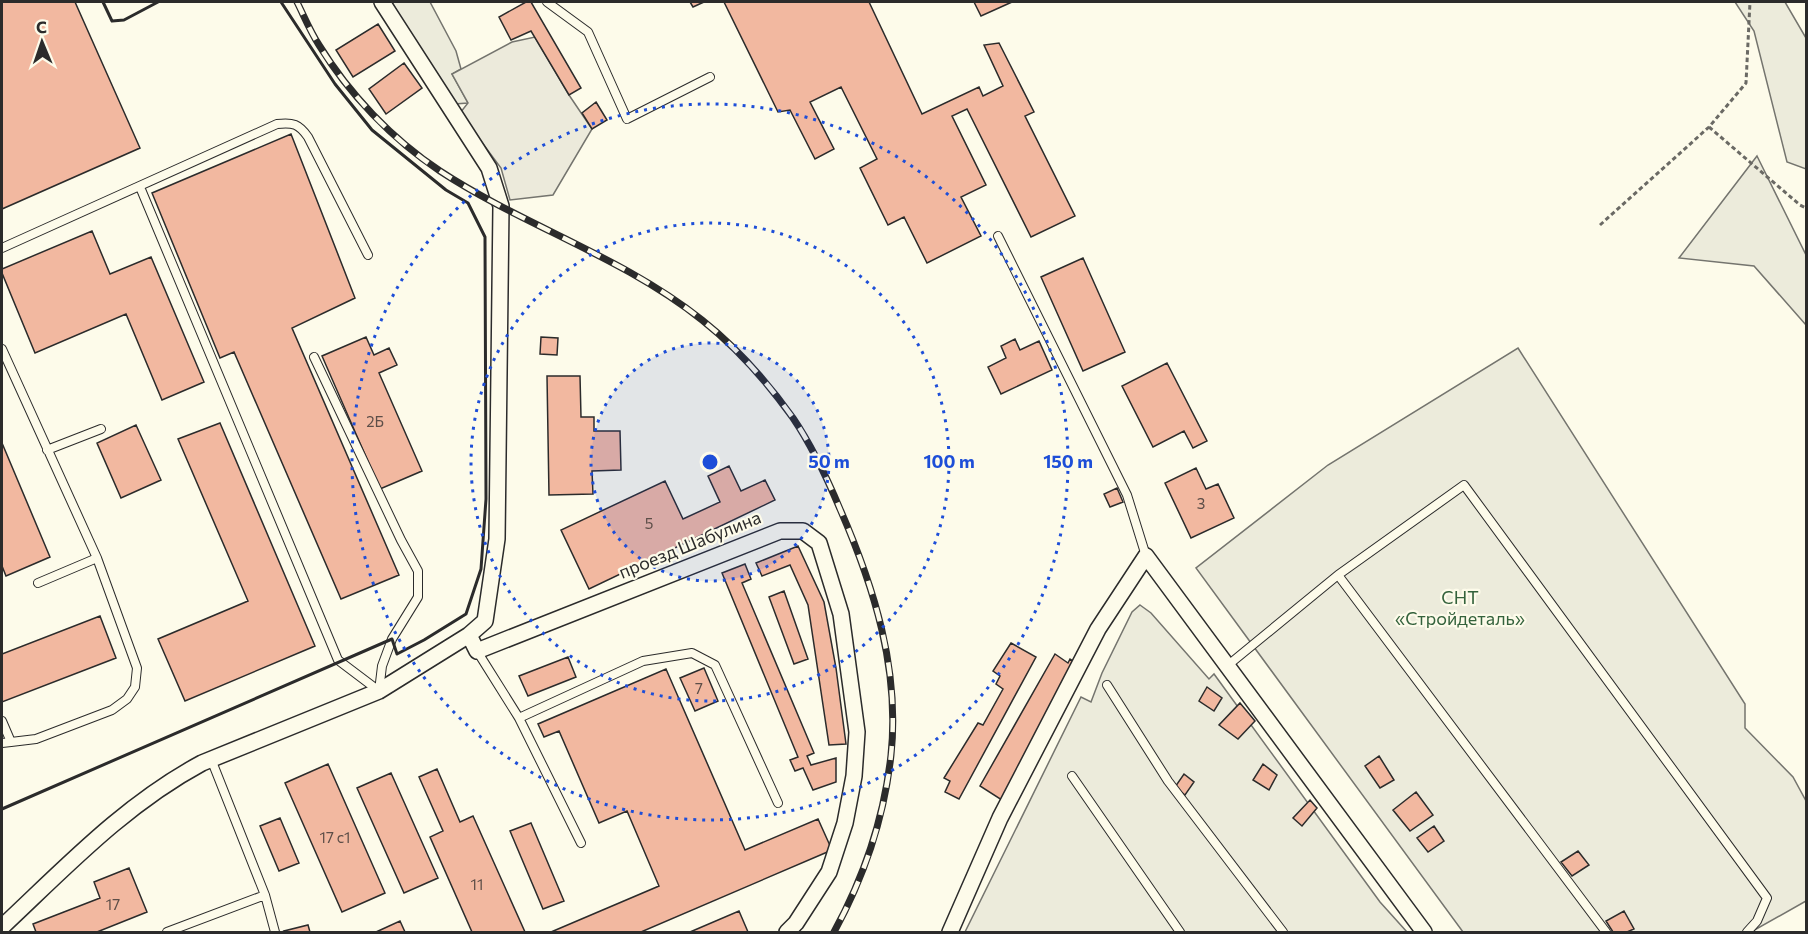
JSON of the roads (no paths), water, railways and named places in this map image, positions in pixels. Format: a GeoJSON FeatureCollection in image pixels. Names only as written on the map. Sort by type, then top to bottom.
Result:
{"type":"FeatureCollection","features":[{"type":"Feature","properties":{"kind":"street"},"geometry":{"type":"LineString","coordinates":[[2,927],[122,816],[174,778],[211,759],[379,691],[469,635],[485,621],[497,539],[501,206],[489,168],[382,2]]}},
{"type":"Feature","properties":{"kind":"street","name":"проезд Шабулина"},"geometry":{"type":"LineString","coordinates":[[477,651],[780,531],[803,531],[819,543],[842,614],[857,732],[854,776],[845,823],[829,872],[787,933]]}},
{"type":"Feature","properties":{"kind":"street"},"geometry":{"type":"LineString","coordinates":[[950,933],[1000,818],[1093,639],[1146,556],[1424,933]]}},
{"type":"Feature","properties":{"kind":"street"},"geometry":{"type":"LineString","coordinates":[[469,635],[477,651]]}},
{"type":"Feature","properties":{"kind":"lane"},"geometry":{"type":"LineString","coordinates":[[547,2],[588,32],[627,119],[710,77]]}},
{"type":"Feature","properties":{"kind":"lane"},"geometry":{"type":"LineString","coordinates":[[2,248],[277,124],[291,122],[301,126],[308,137],[368,255]]}},
{"type":"Feature","properties":{"kind":"lane"},"geometry":{"type":"LineString","coordinates":[[140,187],[338,660],[379,691]]}},
{"type":"Feature","properties":{"kind":"lane"},"geometry":{"type":"LineString","coordinates":[[998,236],[1128,495],[1146,556]]}},
{"type":"Feature","properties":{"kind":"lane"},"geometry":{"type":"LineString","coordinates":[[2,349],[97,558],[136,668],[135,687],[127,699],[112,710],[36,739],[2,743]]}},
{"type":"Feature","properties":{"kind":"lane"},"geometry":{"type":"LineString","coordinates":[[314,357],[418,571],[418,597],[392,639],[382,666],[379,691]]}},
{"type":"Feature","properties":{"kind":"lane"},"geometry":{"type":"LineString","coordinates":[[47,450],[101,429]]}},
{"type":"Feature","properties":{"kind":"lane"},"geometry":{"type":"LineString","coordinates":[[1227,666],[1338,575],[1464,484],[1767,898],[1757,921],[1747,933]]}},
{"type":"Feature","properties":{"kind":"lane"},"geometry":{"type":"LineString","coordinates":[[38,583],[97,558]]}},
{"type":"Feature","properties":{"kind":"lane"},"geometry":{"type":"LineString","coordinates":[[1338,575],[1606,933]]}},
{"type":"Feature","properties":{"kind":"lane"},"geometry":{"type":"LineString","coordinates":[[477,651],[519,718],[581,843]]}},
{"type":"Feature","properties":{"kind":"lane"},"geometry":{"type":"LineString","coordinates":[[519,718],[643,661],[692,653],[715,665],[778,803]]}},
{"type":"Feature","properties":{"kind":"lane"},"geometry":{"type":"LineString","coordinates":[[1107,685],[1168,781],[1283,933]]}},
{"type":"Feature","properties":{"kind":"lane"},"geometry":{"type":"LineString","coordinates":[[2,721],[11,742]]}},
{"type":"Feature","properties":{"kind":"lane"},"geometry":{"type":"LineString","coordinates":[[211,759],[265,895],[275,933]]}},
{"type":"Feature","properties":{"kind":"lane"},"geometry":{"type":"LineString","coordinates":[[1072,776],[1180,933]]}},
{"type":"Feature","properties":{"kind":"lane"},"geometry":{"type":"LineString","coordinates":[[168,933],[265,895]]}},
{"type":"Feature","properties":{"kind":"railway"},"geometry":{"type":"LineString","coordinates":[[297,2],[316,40],[344,81],[405,145],[472,191],[640,278],[702,320],[727,342],[762,379],[807,440],[830,486],[864,568],[882,629],[892,691],[891,755],[878,825],[855,890],[834,932]]}},
{"type":"Feature","properties":{"kind":"park label","name":"СНТ «Стройдеталь»"},"geometry":{"type":"Point","coordinates":[1460,608]}}]}
